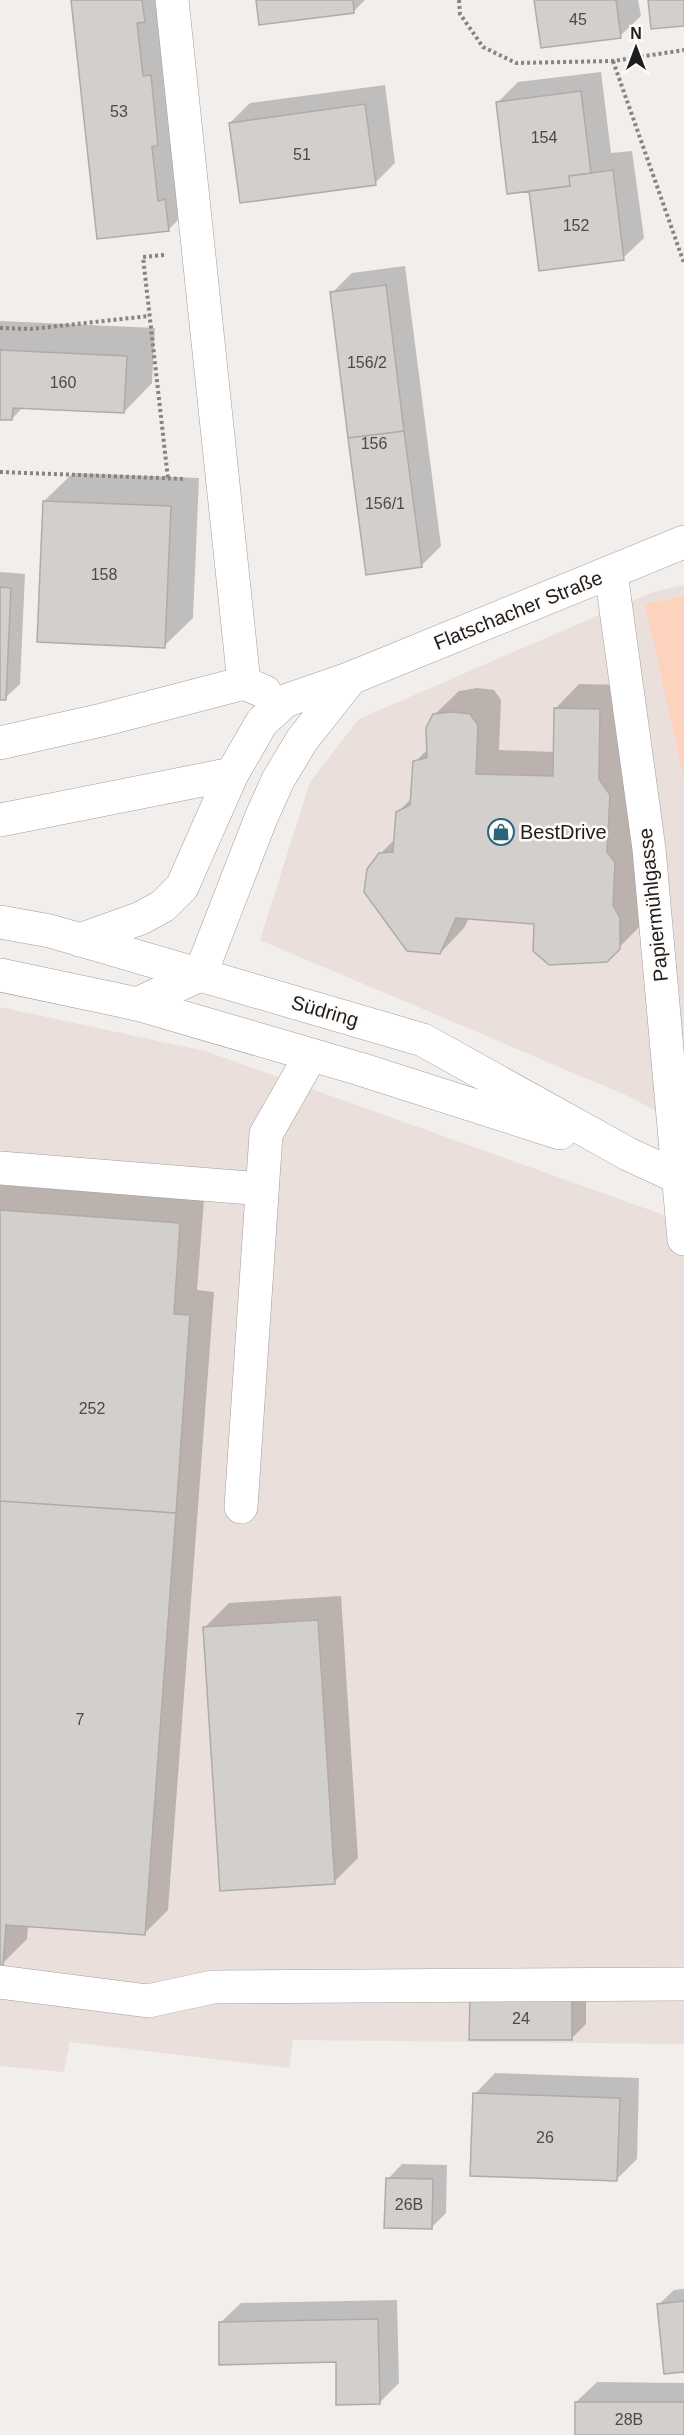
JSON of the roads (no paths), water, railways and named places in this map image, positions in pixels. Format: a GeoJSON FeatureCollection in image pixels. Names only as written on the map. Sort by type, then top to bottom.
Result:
{"type":"FeatureCollection","features":[{"type":"Feature","properties":{"kind":"street"},"geometry":{"type":"LineString","coordinates":[[172,0],[244,682]]}},
{"type":"Feature","properties":{"kind":"street","name":"Flatschacher Straße"},"geometry":{"type":"LineString","coordinates":[[80,940],[141,918],[163,906],[182,887],[232,774],[262,722],[285,700],[351,678],[684,542]]}},
{"type":"Feature","properties":{"kind":"street","name":"Papiermühlgasse"},"geometry":{"type":"LineString","coordinates":[[611,573],[649,849],[681,1179],[684,1239]]}},
{"type":"Feature","properties":{"kind":"street","name":"Flatschacher Straße"},"geometry":{"type":"LineString","coordinates":[[200,975],[278,780],[302,740],[351,678]]}},
{"type":"Feature","properties":{"kind":"street"},"geometry":{"type":"LineString","coordinates":[[0,743],[102,720],[244,682],[321,716]]}},
{"type":"Feature","properties":{"kind":"street"},"geometry":{"type":"LineString","coordinates":[[0,820],[232,774]]}},
{"type":"Feature","properties":{"kind":"street","name":"Südring"},"geometry":{"type":"LineString","coordinates":[[0,922],[50,931],[423,1040],[628,1154],[681,1179]]}},
{"type":"Feature","properties":{"kind":"street","name":"Südring"},"geometry":{"type":"LineString","coordinates":[[0,975],[137,1004],[311,1055],[628,1154]]}},
{"type":"Feature","properties":{"kind":"street"},"geometry":{"type":"LineString","coordinates":[[137,1004],[200,975]]}},
{"type":"Feature","properties":{"kind":"street"},"geometry":{"type":"LineString","coordinates":[[241,1508],[266,1134],[311,1055]]}},
{"type":"Feature","properties":{"kind":"street"},"geometry":{"type":"LineString","coordinates":[[0,1168],[262,1189]]}},
{"type":"Feature","properties":{"kind":"street"},"geometry":{"type":"LineString","coordinates":[[0,1982],[148,2001],[213,1987],[684,1984]]}},
{"type":"Feature","properties":{"kind":"place","name":"BestDrive"},"geometry":{"type":"Point","coordinates":[501,832]}}]}
